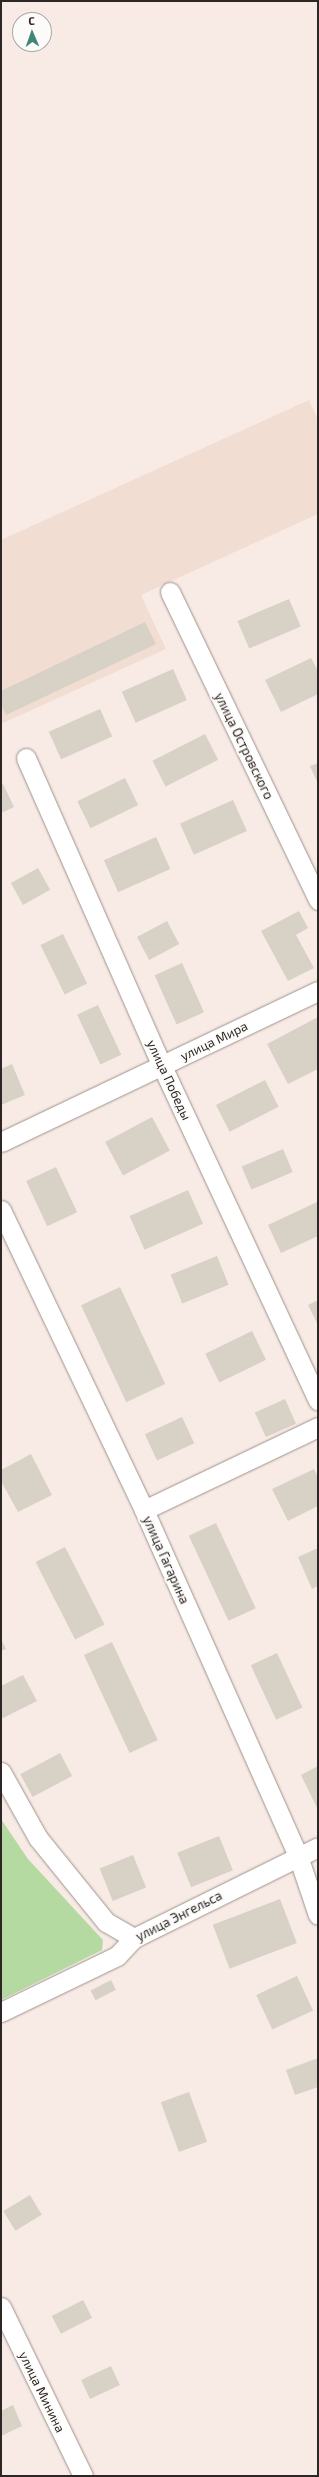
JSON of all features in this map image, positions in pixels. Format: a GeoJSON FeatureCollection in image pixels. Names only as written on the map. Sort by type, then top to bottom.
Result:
{"type":"FeatureCollection","features":[{"type":"Feature","properties":{"kind":"street","name":"улица Островского"},"geometry":{"type":"LineString","coordinates":[[170,592],[318,900]]}},
{"type":"Feature","properties":{"kind":"street","name":"улица Победы"},"geometry":{"type":"LineString","coordinates":[[26,758],[162,1066],[318,1400]]}},
{"type":"Feature","properties":{"kind":"street","name":"улица Мира"},"geometry":{"type":"LineString","coordinates":[[1,1142],[318,991]]}},
{"type":"Feature","properties":{"kind":"street","name":"улица Гагарина"},"geometry":{"type":"LineString","coordinates":[[1,1210],[144,1510],[298,1856],[318,1915]]}},
{"type":"Feature","properties":{"kind":"street"},"geometry":{"type":"LineString","coordinates":[[144,1510],[318,1427]]}},
{"type":"Feature","properties":{"kind":"street"},"geometry":{"type":"LineString","coordinates":[[1,1772],[38,1838],[106,1922],[134,1938]]}},
{"type":"Feature","properties":{"kind":"street","name":"улица Энгельса"},"geometry":{"type":"LineString","coordinates":[[1,2012],[117,1956],[134,1938],[318,1847]]}},
{"type":"Feature","properties":{"kind":"street","name":"улица Минина"},"geometry":{"type":"LineString","coordinates":[[1,2307],[82,2476]]}},
{"type":"Feature","properties":{"kind":"shaded area"},"geometry":{"type":"Polygon","coordinates":[[[309,400],[318,420],[318,514],[141,595],[166,649],[1,724],[1,540],[309,400]]]}},
{"type":"Feature","properties":{"kind":"green space"},"geometry":{"type":"Polygon","coordinates":[[[1,1819],[28,1859],[103,1940],[102,1950],[1,2000],[1,1819]]]}},
{"type":"Feature","properties":{"kind":"building"},"geometry":{"type":"Polygon","coordinates":[[[289,599],[301,627],[249,648],[237,621],[289,599]]]}},
{"type":"Feature","properties":{"kind":"building"},"geometry":{"type":"Polygon","coordinates":[[[145,622],[156,644],[6,715],[1,704],[1,691],[145,622]]]}},
{"type":"Feature","properties":{"kind":"building"},"geometry":{"type":"Polygon","coordinates":[[[311,658],[318,671],[318,694],[281,712],[265,680],[311,658]]]}},
{"type":"Feature","properties":{"kind":"building"},"geometry":{"type":"Polygon","coordinates":[[[173,669],[187,700],[136,723],[122,692],[173,669]]]}},
{"type":"Feature","properties":{"kind":"building"},"geometry":{"type":"Polygon","coordinates":[[[100,709],[112,736],[61,759],[49,732],[100,709]]]}},
{"type":"Feature","properties":{"kind":"building"},"geometry":{"type":"Polygon","coordinates":[[[205,734],[218,760],[166,787],[152,761],[205,734]]]}},
{"type":"Feature","properties":{"kind":"building"},"geometry":{"type":"Polygon","coordinates":[[[318,763],[318,784],[310,766],[318,763]]]}},
{"type":"Feature","properties":{"kind":"building"},"geometry":{"type":"Polygon","coordinates":[[[125,778],[138,805],[91,828],[77,801],[125,778]]]}},
{"type":"Feature","properties":{"kind":"building"},"geometry":{"type":"Polygon","coordinates":[[[3,784],[14,807],[1,813],[1,785],[3,784]]]}},
{"type":"Feature","properties":{"kind":"building"},"geometry":{"type":"Polygon","coordinates":[[[233,800],[247,831],[194,855],[180,824],[233,800]]]}},
{"type":"Feature","properties":{"kind":"building"},"geometry":{"type":"Polygon","coordinates":[[[156,837],[170,869],[118,892],[104,860],[156,837]]]}},
{"type":"Feature","properties":{"kind":"building"},"geometry":{"type":"Polygon","coordinates":[[[38,868],[50,890],[23,905],[11,883],[38,868]]]}},
{"type":"Feature","properties":{"kind":"building"},"geometry":{"type":"Polygon","coordinates":[[[299,911],[308,928],[296,935],[314,968],[288,981],[261,931],[299,911]]]}},
{"type":"Feature","properties":{"kind":"building"},"geometry":{"type":"Polygon","coordinates":[[[167,921],[179,944],[149,960],[137,937],[167,921]]]}},
{"type":"Feature","properties":{"kind":"building"},"geometry":{"type":"Polygon","coordinates":[[[63,934],[87,983],[65,994],[41,945],[63,934]]]}},
{"type":"Feature","properties":{"kind":"building"},"geometry":{"type":"Polygon","coordinates":[[[182,963],[204,1012],[177,1025],[155,975],[182,963]]]}},
{"type":"Feature","properties":{"kind":"building"},"geometry":{"type":"Polygon","coordinates":[[[98,1005],[121,1055],[100,1065],[77,1015],[98,1005]]]}},
{"type":"Feature","properties":{"kind":"building"},"geometry":{"type":"Polygon","coordinates":[[[318,1017],[318,1069],[288,1084],[267,1044],[318,1017]]]}},
{"type":"Feature","properties":{"kind":"building"},"geometry":{"type":"Polygon","coordinates":[[[12,1064],[25,1095],[1,1105],[1,1069],[12,1064]]]}},
{"type":"Feature","properties":{"kind":"building"},"geometry":{"type":"Polygon","coordinates":[[[265,1080],[279,1107],[230,1132],[216,1105],[265,1080]]]}},
{"type":"Feature","properties":{"kind":"building"},"geometry":{"type":"Polygon","coordinates":[[[152,1117],[170,1151],[123,1175],[105,1142],[152,1117]]]}},
{"type":"Feature","properties":{"kind":"building"},"geometry":{"type":"Polygon","coordinates":[[[283,1149],[293,1172],[251,1190],[242,1167],[283,1149]]]}},
{"type":"Feature","properties":{"kind":"building"},"geometry":{"type":"Polygon","coordinates":[[[56,1167],[77,1212],[47,1226],[26,1181],[56,1167]]]}},
{"type":"Feature","properties":{"kind":"building"},"geometry":{"type":"Polygon","coordinates":[[[188,1190],[203,1224],[145,1250],[130,1216],[188,1190]]]}},
{"type":"Feature","properties":{"kind":"building"},"geometry":{"type":"Polygon","coordinates":[[[317,1202],[318,1236],[281,1253],[268,1225],[317,1202]]]}},
{"type":"Feature","properties":{"kind":"building"},"geometry":{"type":"Polygon","coordinates":[[[217,1256],[229,1285],[182,1303],[171,1275],[217,1256]]]}},
{"type":"Feature","properties":{"kind":"building"},"geometry":{"type":"Polygon","coordinates":[[[120,1287],[165,1384],[126,1402],[81,1305],[120,1287]]]}},
{"type":"Feature","properties":{"kind":"building"},"geometry":{"type":"Polygon","coordinates":[[[318,1300],[318,1325],[308,1305],[318,1300]]]}},
{"type":"Feature","properties":{"kind":"building"},"geometry":{"type":"Polygon","coordinates":[[[252,1331],[266,1360],[219,1383],[205,1354],[252,1331]]]}},
{"type":"Feature","properties":{"kind":"building"},"geometry":{"type":"Polygon","coordinates":[[[285,1399],[296,1424],[266,1437],[255,1412],[285,1399]]]}},
{"type":"Feature","properties":{"kind":"building"},"geometry":{"type":"Polygon","coordinates":[[[182,1417],[194,1443],[157,1461],[145,1434],[182,1417]]]}},
{"type":"Feature","properties":{"kind":"building"},"geometry":{"type":"Polygon","coordinates":[[[31,1454],[52,1495],[18,1512],[1,1481],[1,1470],[31,1454]]]}},
{"type":"Feature","properties":{"kind":"building"},"geometry":{"type":"Polygon","coordinates":[[[314,1469],[318,1477],[318,1506],[288,1521],[272,1489],[314,1469]]]}},
{"type":"Feature","properties":{"kind":"building"},"geometry":{"type":"Polygon","coordinates":[[[216,1523],[256,1608],[229,1621],[189,1536],[216,1523]]]}},
{"type":"Feature","properties":{"kind":"building"},"geometry":{"type":"Polygon","coordinates":[[[65,1547],[104,1625],[75,1639],[36,1562],[65,1547]]]}},
{"type":"Feature","properties":{"kind":"building"},"geometry":{"type":"Polygon","coordinates":[[[318,1548],[318,1586],[312,1589],[298,1557],[318,1548]]]}},
{"type":"Feature","properties":{"kind":"building"},"geometry":{"type":"Polygon","coordinates":[[[1,1639],[6,1649],[1,1651],[1,1639]]]}},
{"type":"Feature","properties":{"kind":"building"},"geometry":{"type":"Polygon","coordinates":[[[112,1642],[158,1740],[130,1753],[84,1655],[112,1642]]]}},
{"type":"Feature","properties":{"kind":"building"},"geometry":{"type":"Polygon","coordinates":[[[277,1653],[302,1707],[276,1720],[251,1665],[277,1653]]]}},
{"type":"Feature","properties":{"kind":"building"},"geometry":{"type":"Polygon","coordinates":[[[23,1675],[37,1701],[1,1719],[1,1686],[23,1675]]]}},
{"type":"Feature","properties":{"kind":"building"},"geometry":{"type":"Polygon","coordinates":[[[60,1753],[72,1776],[32,1797],[20,1774],[60,1753]]]}},
{"type":"Feature","properties":{"kind":"building"},"geometry":{"type":"Polygon","coordinates":[[[318,1766],[318,1810],[301,1775],[318,1766]]]}},
{"type":"Feature","properties":{"kind":"building"},"geometry":{"type":"Polygon","coordinates":[[[219,1836],[233,1870],[191,1887],[177,1853],[219,1836]]]}},
{"type":"Feature","properties":{"kind":"building"},"geometry":{"type":"Polygon","coordinates":[[[133,1855],[146,1887],[113,1901],[100,1868],[133,1855]]]}},
{"type":"Feature","properties":{"kind":"building"},"geometry":{"type":"Polygon","coordinates":[[[280,1899],[297,1943],[230,1969],[213,1925],[280,1899]]]}},
{"type":"Feature","properties":{"kind":"building"},"geometry":{"type":"Polygon","coordinates":[[[297,1976],[313,2010],[272,2029],[256,1995],[297,1976]]]}},
{"type":"Feature","properties":{"kind":"building"},"geometry":{"type":"Polygon","coordinates":[[[111,1980],[116,1990],[96,2000],[91,1990],[111,1980]]]}},
{"type":"Feature","properties":{"kind":"building"},"geometry":{"type":"Polygon","coordinates":[[[318,2058],[318,2087],[295,2095],[286,2070],[318,2058]]]}},
{"type":"Feature","properties":{"kind":"building"},"geometry":{"type":"Polygon","coordinates":[[[189,2092],[207,2142],[179,2152],[161,2102],[189,2092]]]}},
{"type":"Feature","properties":{"kind":"building"},"geometry":{"type":"Polygon","coordinates":[[[30,2195],[42,2215],[15,2231],[3,2211],[30,2195]]]}},
{"type":"Feature","properties":{"kind":"building"},"geometry":{"type":"Polygon","coordinates":[[[83,2300],[92,2318],[61,2334],[52,2316],[83,2300]]]}},
{"type":"Feature","properties":{"kind":"building"},"geometry":{"type":"Polygon","coordinates":[[[111,2366],[120,2385],[90,2399],[81,2380],[111,2366]]]}},
{"type":"Feature","properties":{"kind":"building"},"geometry":{"type":"Polygon","coordinates":[[[13,2405],[22,2426],[1,2436],[1,2411],[13,2405]]]}}]}
